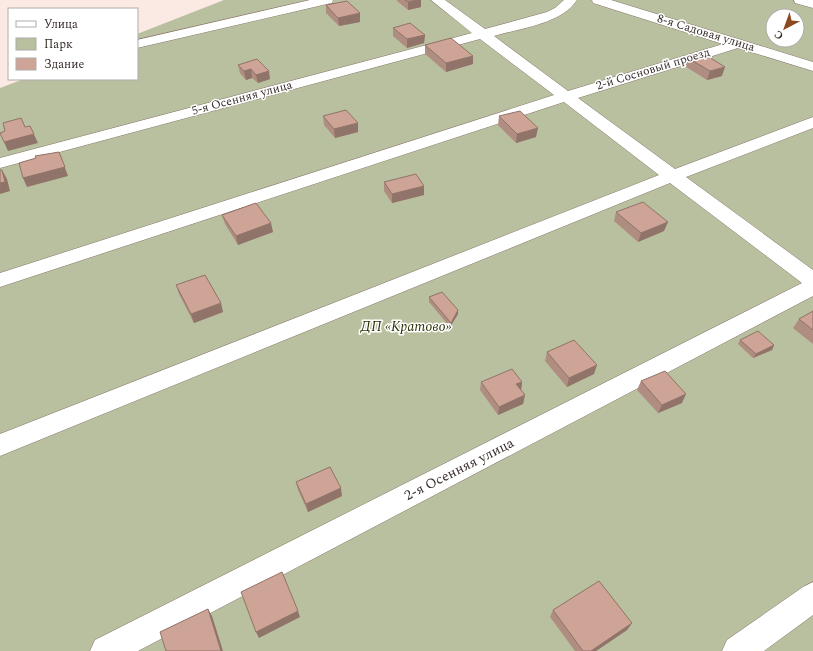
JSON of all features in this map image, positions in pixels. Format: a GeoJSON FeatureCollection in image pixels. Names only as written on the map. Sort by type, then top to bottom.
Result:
{"type":"FeatureCollection","features":[{"type":"Feature","properties":{"kind":"street"},"geometry":{"type":"LineString","coordinates":[[138,44],[327,0]]}},
{"type":"Feature","properties":{"kind":"street"},"geometry":{"type":"LineString","coordinates":[[437,0],[813,281]]}},
{"type":"Feature","properties":{"kind":"street","name":"5-я Осенняя улица"},"geometry":{"type":"LineString","coordinates":[[0,164],[555,13],[567,6],[571,0]]}},
{"type":"Feature","properties":{"kind":"street","name":"8-я Садовая улица"},"geometry":{"type":"LineString","coordinates":[[598,0],[813,67]]}},
{"type":"Feature","properties":{"kind":"street"},"geometry":{"type":"LineString","coordinates":[[800,0],[813,4]]}},
{"type":"Feature","properties":{"kind":"street","name":"2-й Сосновый проезд"},"geometry":{"type":"LineString","coordinates":[[0,280],[567,96],[740,43]]}},
{"type":"Feature","properties":{"kind":"street"},"geometry":{"type":"LineString","coordinates":[[0,445],[673,176],[813,122]]}},
{"type":"Feature","properties":{"kind":"street","name":"2-я Осенняя улица"},"geometry":{"type":"LineString","coordinates":[[106,651],[813,287]]}},
{"type":"Feature","properties":{"kind":"street"},"geometry":{"type":"LineString","coordinates":[[738,651],[813,597]]}},
{"type":"Feature","properties":{"kind":"green space","name":"ДП «Кратово»"},"geometry":{"type":"Polygon","coordinates":[[[224,0],[813,0],[813,651],[0,651],[0,88],[21,80],[138,80],[138,34],[224,0]]]}},
{"type":"Feature","properties":{"kind":"building"},"geometry":{"type":"Polygon","coordinates":[[[405,0],[418,0],[408,2],[405,0]]]}},
{"type":"Feature","properties":{"kind":"building"},"geometry":{"type":"Polygon","coordinates":[[[347,1],[360,13],[338,18],[326,5],[347,1]]]}},
{"type":"Feature","properties":{"kind":"building"},"geometry":{"type":"Polygon","coordinates":[[[410,23],[425,35],[407,39],[393,28],[410,23]]]}},
{"type":"Feature","properties":{"kind":"building"},"geometry":{"type":"Polygon","coordinates":[[[451,38],[473,56],[446,63],[425,45],[451,38]]]}},
{"type":"Feature","properties":{"kind":"building"},"geometry":{"type":"Polygon","coordinates":[[[701,52],[725,67],[710,71],[686,57],[701,52]]]}},
{"type":"Feature","properties":{"kind":"building"},"geometry":{"type":"Polygon","coordinates":[[[257,59],[269,71],[256,75],[251,69],[244,71],[238,65],[257,59]]]}},
{"type":"Feature","properties":{"kind":"building"},"geometry":{"type":"Polygon","coordinates":[[[346,110],[358,123],[334,129],[323,116],[346,110]]]}},
{"type":"Feature","properties":{"kind":"building"},"geometry":{"type":"Polygon","coordinates":[[[520,111],[538,128],[517,134],[499,116],[520,111]]]}},
{"type":"Feature","properties":{"kind":"building"},"geometry":{"type":"Polygon","coordinates":[[[21,118],[25,127],[30,126],[34,134],[4,142],[0,133],[5,131],[3,123],[21,118]]]}},
{"type":"Feature","properties":{"kind":"building"},"geometry":{"type":"Polygon","coordinates":[[[59,152],[65,167],[23,178],[19,163],[36,158],[35,156],[59,152]]]}},
{"type":"Feature","properties":{"kind":"building"},"geometry":{"type":"Polygon","coordinates":[[[0,170],[2,170],[5,182],[0,183],[0,170]]]}},
{"type":"Feature","properties":{"kind":"building"},"geometry":{"type":"Polygon","coordinates":[[[416,174],[424,186],[392,194],[384,182],[416,174]]]}},
{"type":"Feature","properties":{"kind":"building"},"geometry":{"type":"Polygon","coordinates":[[[643,202],[668,222],[641,233],[616,212],[643,202]]]}},
{"type":"Feature","properties":{"kind":"building"},"geometry":{"type":"Polygon","coordinates":[[[256,203],[271,223],[236,236],[222,215],[256,203]]]}},
{"type":"Feature","properties":{"kind":"building"},"geometry":{"type":"Polygon","coordinates":[[[205,275],[221,303],[191,314],[176,285],[205,275]]]}},
{"type":"Feature","properties":{"kind":"building"},"geometry":{"type":"Polygon","coordinates":[[[442,292],[458,310],[451,323],[429,297],[442,292]]]}},
{"type":"Feature","properties":{"kind":"building"},"geometry":{"type":"Polygon","coordinates":[[[813,311],[813,330],[799,319],[813,311]]]}},
{"type":"Feature","properties":{"kind":"building"},"geometry":{"type":"Polygon","coordinates":[[[758,331],[774,345],[756,354],[740,340],[758,331]]]}},
{"type":"Feature","properties":{"kind":"building"},"geometry":{"type":"Polygon","coordinates":[[[574,340],[597,365],[569,378],[547,352],[574,340]]]}},
{"type":"Feature","properties":{"kind":"building"},"geometry":{"type":"Polygon","coordinates":[[[512,369],[522,382],[516,384],[525,395],[499,407],[481,382],[512,369]]]}},
{"type":"Feature","properties":{"kind":"building"},"geometry":{"type":"Polygon","coordinates":[[[665,371],[686,394],[662,405],[641,381],[665,371]]]}},
{"type":"Feature","properties":{"kind":"building"},"geometry":{"type":"Polygon","coordinates":[[[330,467],[341,488],[306,504],[296,482],[330,467]]]}},
{"type":"Feature","properties":{"kind":"building"},"geometry":{"type":"Polygon","coordinates":[[[282,572],[298,611],[256,632],[241,592],[282,572]]]}},
{"type":"Feature","properties":{"kind":"building"},"geometry":{"type":"Polygon","coordinates":[[[599,581],[632,623],[591,651],[583,651],[553,610],[599,581]]]}},
{"type":"Feature","properties":{"kind":"building"},"geometry":{"type":"Polygon","coordinates":[[[208,609],[221,651],[166,651],[160,632],[208,609]]]}}]}
